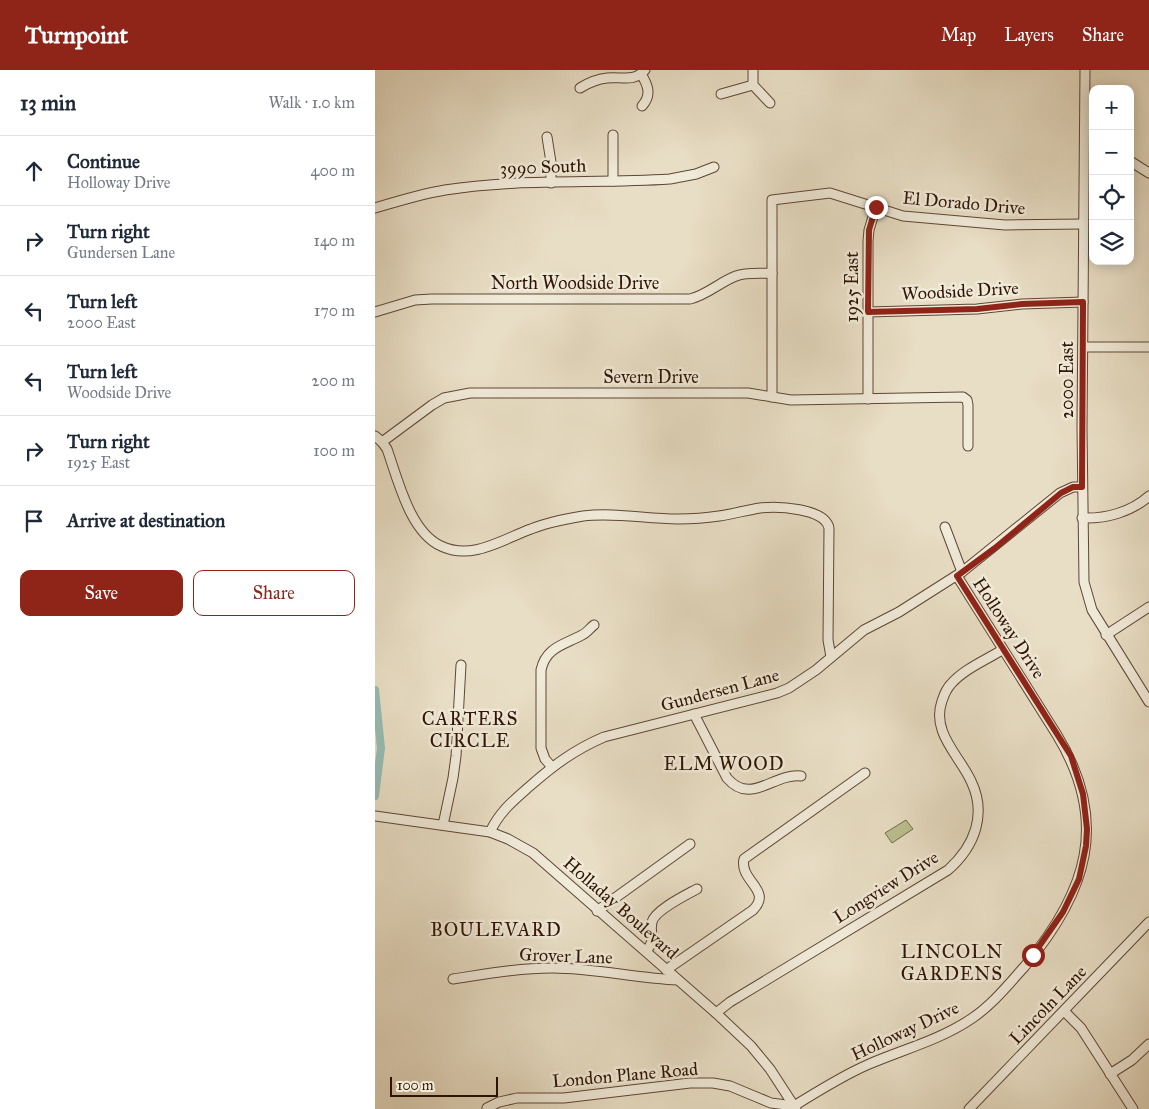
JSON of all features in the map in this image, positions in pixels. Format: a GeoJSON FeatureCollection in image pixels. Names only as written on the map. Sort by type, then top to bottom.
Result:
{"type":"FeatureCollection","features":[{"type":"Feature","properties":{"kind":"street"},"geometry":{"type":"LineString","coordinates":[[753,70],[753,85],[770,102]]}},
{"type":"Feature","properties":{"kind":"street","name":"2000 East"},"geometry":{"type":"LineString","coordinates":[[1085,70],[1089,150],[1083,224],[1082,518],[1085,589],[1092,610],[1149,702]]}},
{"type":"Feature","properties":{"kind":"street"},"geometry":{"type":"LineString","coordinates":[[580,88],[600,79],[630,79],[643,72],[648,90],[647,99],[642,106]]}},
{"type":"Feature","properties":{"kind":"street"},"geometry":{"type":"LineString","coordinates":[[721,94],[753,85]]}},
{"type":"Feature","properties":{"kind":"street"},"geometry":{"type":"LineString","coordinates":[[613,135],[613,181]]}},
{"type":"Feature","properties":{"kind":"street"},"geometry":{"type":"LineString","coordinates":[[547,137],[551,162],[551,183]]}},
{"type":"Feature","properties":{"kind":"street"},"geometry":{"type":"LineString","coordinates":[[1134,164],[1149,173]]}},
{"type":"Feature","properties":{"kind":"street","name":"3990 South"},"geometry":{"type":"LineString","coordinates":[[375,208],[448,189],[507,184],[679,178],[714,168]]}},
{"type":"Feature","properties":{"kind":"street","name":"El Dorado Drive"},"geometry":{"type":"LineString","coordinates":[[772,397],[772,200],[830,193],[903,216],[1005,225],[1083,224]]}},
{"type":"Feature","properties":{"kind":"street","name":"1925 East"},"geometry":{"type":"LineString","coordinates":[[868,399],[869,230],[876,207]]}},
{"type":"Feature","properties":{"kind":"street","name":"North Woodside Drive"},"geometry":{"type":"LineString","coordinates":[[375,312],[415,300],[433,299],[690,299],[705,294],[735,276],[772,273]]}},
{"type":"Feature","properties":{"kind":"street","name":"Woodside Drive"},"geometry":{"type":"LineString","coordinates":[[868,312],[977,309],[1022,304],[1083,302]]}},
{"type":"Feature","properties":{"kind":"street"},"geometry":{"type":"LineString","coordinates":[[1083,346],[1149,346]]}},
{"type":"Feature","properties":{"kind":"street","name":"Severn Drive"},"geometry":{"type":"LineString","coordinates":[[379,439],[444,398],[469,393],[748,393],[791,400],[957,396],[966,398],[968,405],[968,446]]}},
{"type":"Feature","properties":{"kind":"street"},"geometry":{"type":"LineString","coordinates":[[379,439],[387,450],[416,524],[430,540],[442,547],[453,550],[468,552],[480,549],[533,528],[585,516],[610,514],[676,519],[703,518],[777,507],[813,513],[826,522],[829,528],[828,640],[831,657]]}},
{"type":"Feature","properties":{"kind":"street","name":"Gundersen Lane"},"geometry":{"type":"LineString","coordinates":[[490,832],[502,811],[552,767],[583,746],[604,737],[789,688],[816,670],[864,630],[899,612],[959,574],[1061,493],[1073,487],[1082,487]]}},
{"type":"Feature","properties":{"kind":"street"},"geometry":{"type":"LineString","coordinates":[[1082,518],[1095,519],[1126,510],[1149,496]]}},
{"type":"Feature","properties":{"kind":"street","name":"Holloway Drive"},"geometry":{"type":"LineString","coordinates":[[795,1107],[834,1082],[865,1066],[930,1040],[971,1019],[999,994],[1033,955],[1063,912],[1073,894],[1082,866],[1087,829],[1083,794],[1071,756],[1002,650],[959,574],[945,527]]}},
{"type":"Feature","properties":{"kind":"street"},"geometry":{"type":"LineString","coordinates":[[1106,634],[1149,607]]}},
{"type":"Feature","properties":{"kind":"street"},"geometry":{"type":"LineString","coordinates":[[552,767],[545,759],[541,748],[542,664],[551,650],[584,634],[594,625]]}},
{"type":"Feature","properties":{"kind":"street","name":"Longview Drive"},"geometry":{"type":"LineString","coordinates":[[716,1013],[730,1002],[949,870],[959,861],[974,834],[978,809],[976,793],[971,779],[947,741],[942,729],[939,716],[941,704],[951,684],[1002,650]]}},
{"type":"Feature","properties":{"kind":"street"},"geometry":{"type":"LineString","coordinates":[[443,825],[456,756],[461,665]]}},
{"type":"Feature","properties":{"kind":"street"},"geometry":{"type":"LineString","coordinates":[[694,714],[727,778],[734,786],[743,790],[751,790],[786,777],[801,776]]}},
{"type":"Feature","properties":{"kind":"street"},"geometry":{"type":"LineString","coordinates":[[666,970],[759,904],[760,898],[757,890],[742,866],[744,859],[865,773]]}},
{"type":"Feature","properties":{"kind":"street","name":"Holladay Boulevard"},"geometry":{"type":"LineString","coordinates":[[375,816],[490,832],[509,839],[533,853],[597,911],[646,951],[751,1046],[795,1107]]}},
{"type":"Feature","properties":{"kind":"street"},"geometry":{"type":"LineString","coordinates":[[597,911],[690,844]]}},
{"type":"Feature","properties":{"kind":"street"},"geometry":{"type":"LineString","coordinates":[[646,951],[653,942],[652,924],[655,916],[697,889]]}},
{"type":"Feature","properties":{"kind":"street","name":"Lincoln Lane"},"geometry":{"type":"LineString","coordinates":[[969,1109],[1149,922]]}},
{"type":"Feature","properties":{"kind":"street","name":"Grover Lane"},"geometry":{"type":"LineString","coordinates":[[453,979],[519,969],[552,968],[583,969],[678,980]]}},
{"type":"Feature","properties":{"kind":"street"},"geometry":{"type":"LineString","coordinates":[[1064,1011],[1081,1028],[1133,1109]]}},
{"type":"Feature","properties":{"kind":"street"},"geometry":{"type":"LineString","coordinates":[[1110,1074],[1132,1060],[1149,1044]]}},
{"type":"Feature","properties":{"kind":"street","name":"London Plane Road"},"geometry":{"type":"LineString","coordinates":[[487,1108],[499,1102],[517,1098],[564,1098],[690,1083],[713,1083],[730,1086],[771,1103],[795,1107]]}},
{"type":"Feature","properties":{"kind":"green space"},"geometry":{"type":"Polygon","coordinates":[[[906,820],[913,829],[892,843],[885,833],[906,820]]]}},
{"type":"Feature","properties":{"kind":"waterway"},"geometry":{"type":"LineString","coordinates":[[375,690],[381,748],[375,796]]}},
{"type":"Feature","properties":{"kind":"district","name":"CARTERS CIRCLE"},"geometry":{"type":"Point","coordinates":[470,729]}},
{"type":"Feature","properties":{"kind":"district","name":"ELM WOOD"},"geometry":{"type":"Point","coordinates":[724,763]}},
{"type":"Feature","properties":{"kind":"district","name":"BOULEVARD"},"geometry":{"type":"Point","coordinates":[496,929]}},
{"type":"Feature","properties":{"kind":"district","name":"LINCOLN GARDENS"},"geometry":{"type":"Point","coordinates":[952,962]}},
{"type":"Feature","properties":{"kind":"route"},"geometry":{"type":"LineString","coordinates":[[876,207],[869,230],[868,241],[868,312],[977,309],[1022,304],[1083,302],[1082,487],[1069,488],[1061,493],[995,548],[957,576],[1002,650],[1071,756],[1083,794],[1087,829],[1086,846],[1079,879],[1063,912],[1033,955]]}}]}
